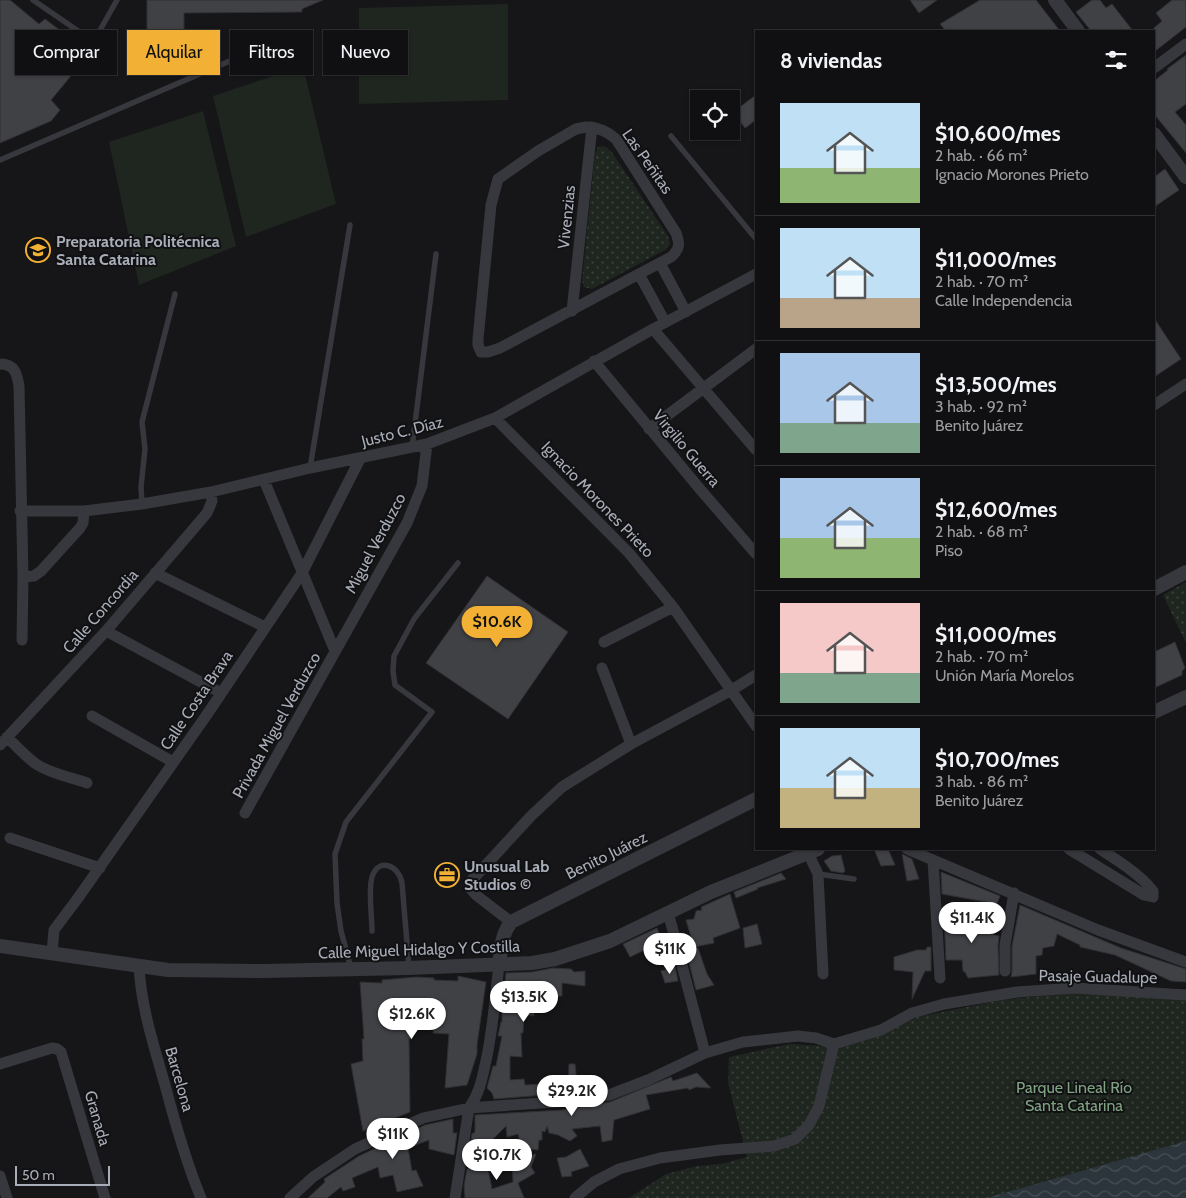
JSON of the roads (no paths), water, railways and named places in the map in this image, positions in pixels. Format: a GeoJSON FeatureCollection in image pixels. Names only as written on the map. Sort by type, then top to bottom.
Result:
{"type":"FeatureCollection","features":[{"type":"Feature","properties":{"kind":"street"},"geometry":{"type":"LineString","coordinates":[[1055,0],[1077,30]]}},
{"type":"Feature","properties":{"kind":"street"},"geometry":{"type":"LineString","coordinates":[[1155,67],[1186,44]]}},
{"type":"Feature","properties":{"kind":"street","name":"Las Peñitas"},"geometry":{"type":"LineString","coordinates":[[592,127],[609,133],[616,140],[676,232],[679,247],[671,257],[660,263],[500,348],[488,352],[481,352],[479,349],[478,339],[491,205],[498,179],[538,151],[576,129],[592,127]]}},
{"type":"Feature","properties":{"kind":"street","name":"Vivenzias"},"geometry":{"type":"LineString","coordinates":[[572,311],[592,127]]}},
{"type":"Feature","properties":{"kind":"street"},"geometry":{"type":"LineString","coordinates":[[1155,135],[1186,177]]}},
{"type":"Feature","properties":{"kind":"street"},"geometry":{"type":"LineString","coordinates":[[660,263],[686,312]]}},
{"type":"Feature","properties":{"kind":"street"},"geometry":{"type":"LineString","coordinates":[[639,274],[665,322]]}},
{"type":"Feature","properties":{"kind":"street","name":"Justo C. Díaz"},"geometry":{"type":"LineString","coordinates":[[20,511],[84,511],[142,504],[211,492],[310,468],[427,444],[495,418],[594,361],[755,275]]}},
{"type":"Feature","properties":{"kind":"street"},"geometry":{"type":"LineString","coordinates":[[653,329],[755,449]]}},
{"type":"Feature","properties":{"kind":"street"},"geometry":{"type":"LineString","coordinates":[[650,429],[755,350]]}},
{"type":"Feature","properties":{"kind":"street","name":"Virgilio Guerra"},"geometry":{"type":"LineString","coordinates":[[594,361],[755,553]]}},
{"type":"Feature","properties":{"kind":"street"},"geometry":{"type":"LineString","coordinates":[[0,364],[12,367],[16,371],[18,386],[23,577],[22,640]]}},
{"type":"Feature","properties":{"kind":"street"},"geometry":{"type":"LineString","coordinates":[[1155,405],[1186,384]]}},
{"type":"Feature","properties":{"kind":"street","name":"Ignacio Morones Prieto"},"geometry":{"type":"LineString","coordinates":[[495,418],[630,553],[673,607],[755,725]]}},
{"type":"Feature","properties":{"kind":"street","name":"Miguel Verduzco"},"geometry":{"type":"LineString","coordinates":[[335,651],[415,504],[422,486],[427,444]]}},
{"type":"Feature","properties":{"kind":"street","name":"Calle Costa Brava"},"geometry":{"type":"LineString","coordinates":[[52,953],[54,930],[100,868],[302,573],[360,458]]}},
{"type":"Feature","properties":{"kind":"street"},"geometry":{"type":"LineString","coordinates":[[264,480],[335,651]]}},
{"type":"Feature","properties":{"kind":"street","name":"Calle Concordia"},"geometry":{"type":"LineString","coordinates":[[4,741],[106,631],[207,513],[212,501],[211,492]]}},
{"type":"Feature","properties":{"kind":"street"},"geometry":{"type":"LineString","coordinates":[[23,577],[34,576],[41,571],[80,528],[84,518],[84,511]]}},
{"type":"Feature","properties":{"kind":"street"},"geometry":{"type":"LineString","coordinates":[[1155,588],[1186,572]]}},
{"type":"Feature","properties":{"kind":"street"},"geometry":{"type":"LineString","coordinates":[[155,573],[265,627]]}},
{"type":"Feature","properties":{"kind":"street"},"geometry":{"type":"LineString","coordinates":[[604,642],[673,607]]}},
{"type":"Feature","properties":{"kind":"street"},"geometry":{"type":"LineString","coordinates":[[106,631],[221,693]]}},
{"type":"Feature","properties":{"kind":"street","name":"Privada Miguel Verduzco"},"geometry":{"type":"LineString","coordinates":[[245,813],[335,651]]}},
{"type":"Feature","properties":{"kind":"street"},"geometry":{"type":"LineString","coordinates":[[602,668],[631,744]]}},
{"type":"Feature","properties":{"kind":"street"},"geometry":{"type":"LineString","coordinates":[[455,1198],[469,1108],[481,1087],[491,1035],[502,938],[511,922],[476,895],[469,887],[472,880],[531,816],[562,787],[631,744],[755,676]]}},
{"type":"Feature","properties":{"kind":"street"},"geometry":{"type":"LineString","coordinates":[[1155,712],[1186,697]]}},
{"type":"Feature","properties":{"kind":"street"},"geometry":{"type":"LineString","coordinates":[[92,716],[173,762]]}},
{"type":"Feature","properties":{"kind":"street"},"geometry":{"type":"LineString","coordinates":[[4,741],[49,771],[87,782]]}},
{"type":"Feature","properties":{"kind":"street","name":"Benito Juárez"},"geometry":{"type":"LineString","coordinates":[[511,922],[755,800]]}},
{"type":"Feature","properties":{"kind":"street"},"geometry":{"type":"LineString","coordinates":[[10,838],[100,868]]}},
{"type":"Feature","properties":{"kind":"street","name":"Pasaje Guadalupe"},"geometry":{"type":"LineString","coordinates":[[909,850],[1098,930],[1186,962]]}},
{"type":"Feature","properties":{"kind":"street"},"geometry":{"type":"LineString","coordinates":[[1071,850],[1152,898],[1154,893],[1148,886],[1117,860],[1102,850]]}},
{"type":"Feature","properties":{"kind":"street"},"geometry":{"type":"LineString","coordinates":[[1086,859],[1092,850]]}},
{"type":"Feature","properties":{"kind":"street"},"geometry":{"type":"LineString","coordinates":[[813,851],[818,874],[823,974]]}},
{"type":"Feature","properties":{"kind":"street","name":"Calle Miguel Hidalgo Y Costilla"},"geometry":{"type":"LineString","coordinates":[[0,946],[168,970],[409,968],[499,965],[555,959],[610,941],[711,892],[813,851]]}},
{"type":"Feature","properties":{"kind":"street"},"geometry":{"type":"LineString","coordinates":[[933,860],[940,978]]}},
{"type":"Feature","properties":{"kind":"street"},"geometry":{"type":"LineString","coordinates":[[1005,971],[1005,945],[1014,893]]}},
{"type":"Feature","properties":{"kind":"street"},"geometry":{"type":"LineString","coordinates":[[668,912],[705,1053]]}},
{"type":"Feature","properties":{"kind":"street","name":"Barcelona"},"geometry":{"type":"LineString","coordinates":[[139,966],[140,988],[145,1016],[176,1125],[201,1198]]}},
{"type":"Feature","properties":{"kind":"street","name":"Pasaje Guadalupe"},"geometry":{"type":"LineString","coordinates":[[834,1044],[881,1030],[912,1013],[944,1004],[987,996],[1075,988],[1186,995]]}},
{"type":"Feature","properties":{"kind":"street"},"geometry":{"type":"LineString","coordinates":[[290,1198],[313,1177],[355,1149],[423,1118],[469,1108],[559,1102],[609,1095],[648,1080],[705,1053],[743,1042],[798,1036],[816,1038],[834,1044],[819,1106],[809,1125],[795,1139],[774,1146],[720,1150],[660,1158],[627,1166],[594,1182],[575,1198]]}},
{"type":"Feature","properties":{"kind":"street","name":"Granada"},"geometry":{"type":"LineString","coordinates":[[0,1064],[52,1048],[57,1049],[63,1057],[105,1198]]}},
{"type":"Feature","properties":{"kind":"street"},"geometry":{"type":"LineString","coordinates":[[0,1176],[7,1198]]}},
{"type":"Feature","properties":{"kind":"lane"},"geometry":{"type":"LineString","coordinates":[[33,0],[84,35],[92,35],[99,32],[117,0]]}},
{"type":"Feature","properties":{"kind":"lane"},"geometry":{"type":"LineString","coordinates":[[0,160],[230,61]]}},
{"type":"Feature","properties":{"kind":"lane"},"geometry":{"type":"LineString","coordinates":[[671,136],[755,238]]}},
{"type":"Feature","properties":{"kind":"lane"},"geometry":{"type":"LineString","coordinates":[[310,468],[350,224]]}},
{"type":"Feature","properties":{"kind":"lane"},"geometry":{"type":"LineString","coordinates":[[412,448],[436,254]]}},
{"type":"Feature","properties":{"kind":"lane"},"geometry":{"type":"LineString","coordinates":[[142,504],[140,488],[145,449],[142,422],[175,294]]}},
{"type":"Feature","properties":{"kind":"lane"},"geometry":{"type":"LineString","coordinates":[[351,968],[341,931],[337,903],[335,854],[346,822],[432,712],[395,685],[393,672],[394,656],[414,619],[458,563]]}},
{"type":"Feature","properties":{"kind":"lane"},"geometry":{"type":"LineString","coordinates":[[372,931],[371,878],[375,870],[381,866],[388,865],[394,867],[401,877],[409,968]]}},
{"type":"Feature","properties":{"kind":"lane"},"geometry":{"type":"LineString","coordinates":[[818,874],[854,879]]}},
{"type":"Feature","properties":{"kind":"water"},"geometry":{"type":"Polygon","coordinates":[[[1186,1141],[1186,1198],[987,1198],[1186,1141]]]}},
{"type":"Feature","properties":{"kind":"place","name":"Preparatoria Politécnica Santa Catarina"},"geometry":{"type":"Point","coordinates":[38,250]}},
{"type":"Feature","properties":{"kind":"place","name":"Unusual Lab Studios ©"},"geometry":{"type":"Point","coordinates":[447,875]}},
{"type":"Feature","properties":{"kind":"park label","name":"Parque Lineal Río Santa Catarina"},"geometry":{"type":"Point","coordinates":[1074,1096]}}]}
